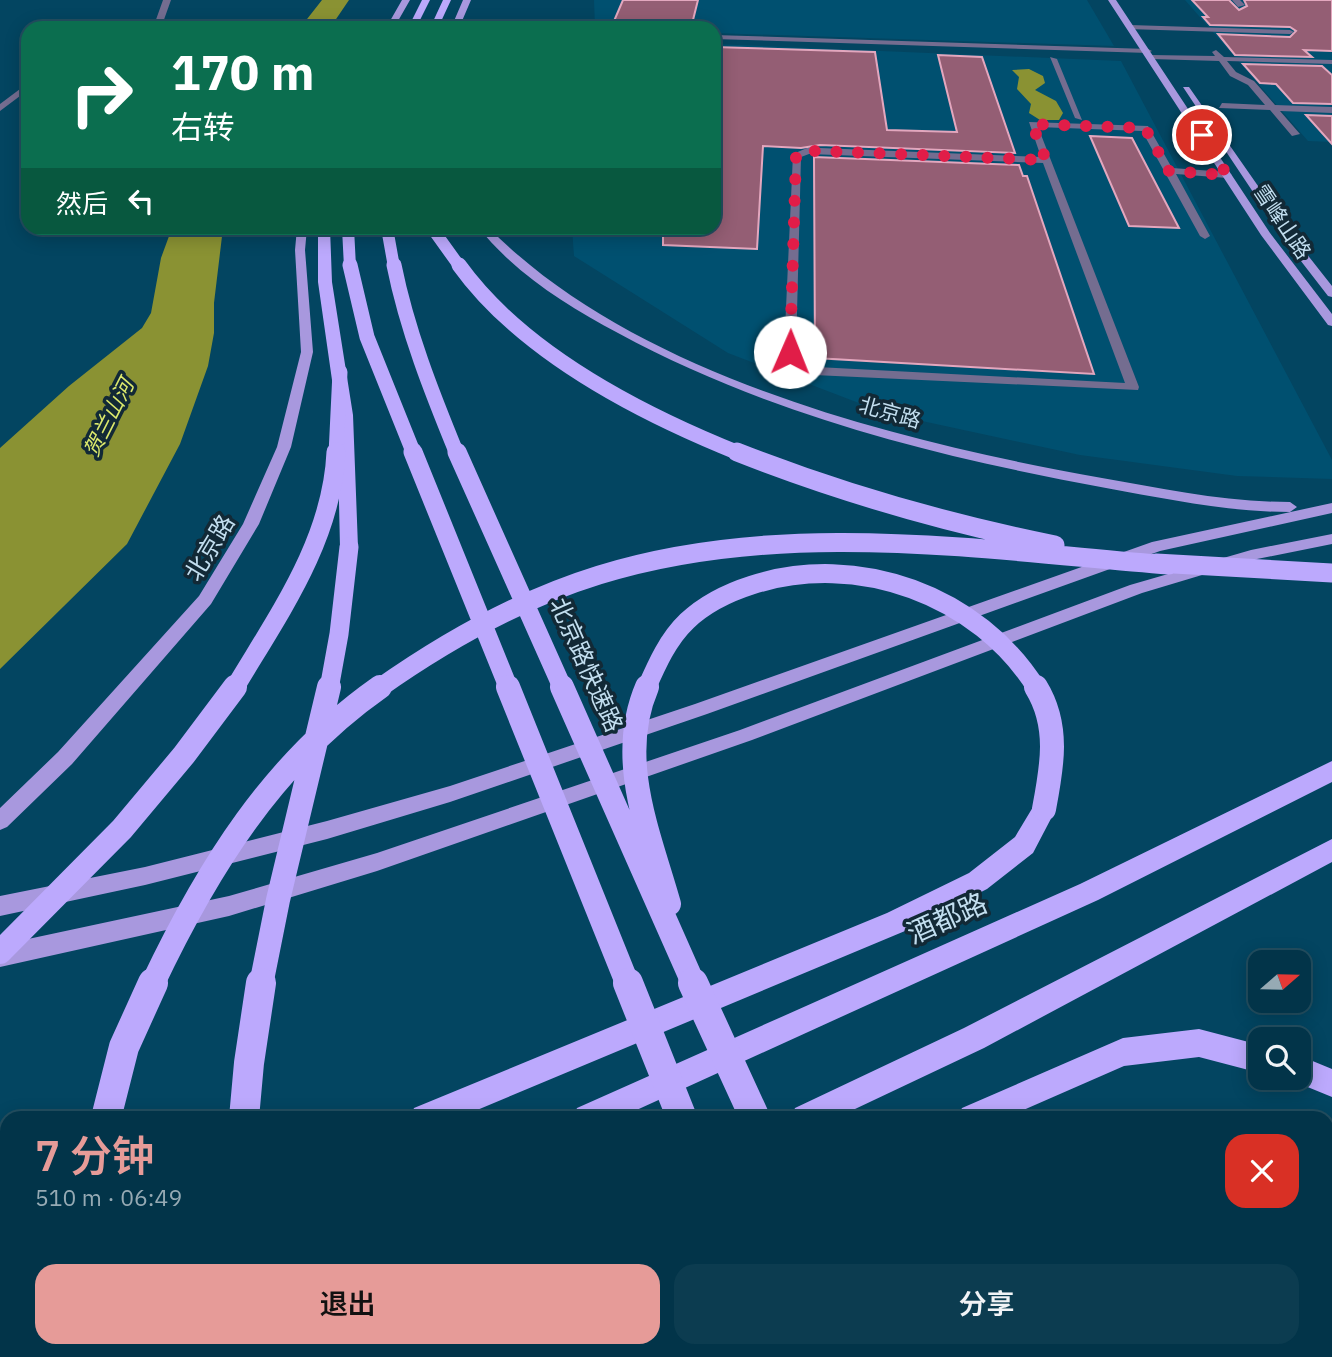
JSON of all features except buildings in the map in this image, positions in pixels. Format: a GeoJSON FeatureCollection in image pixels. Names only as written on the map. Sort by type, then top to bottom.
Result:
{"type":"FeatureCollection","features":[{"type":"Feature","properties":{"kind":"highway"},"geometry":{"type":"LineString","coordinates":[[416,21],[426,0]]}},
{"type":"Feature","properties":{"kind":"highway"},"geometry":{"type":"LineString","coordinates":[[437,21],[447,0]]}},
{"type":"Feature","properties":{"kind":"highway"},"geometry":{"type":"LineString","coordinates":[[244,1111],[246,1080],[267,955],[289,846],[330,683],[349,547],[349,467],[340,372],[328,306],[322,248],[323,235]]}},
{"type":"Feature","properties":{"kind":"highway"},"geometry":{"type":"LineString","coordinates":[[348,235],[351,271],[368,337],[679,1111]]}},
{"type":"Feature","properties":{"kind":"highway","name":"北京路快速路"},"geometry":{"type":"LineString","coordinates":[[388,235],[394,275],[446,425],[688,974],[752,1111]]}},
{"type":"Feature","properties":{"kind":"highway"},"geometry":{"type":"LineString","coordinates":[[437,235],[457,266],[506,319],[552,354],[616,395],[683,429],[767,465],[886,505],[1038,542],[1169,565]]}},
{"type":"Feature","properties":{"kind":"highway"},"geometry":{"type":"LineString","coordinates":[[0,954],[121,830],[184,755],[227,700],[288,598],[313,552],[335,476],[340,372]]}},
{"type":"Feature","properties":{"kind":"highway"},"geometry":{"type":"LineString","coordinates":[[108,1111],[122,1051],[174,937],[242,825],[278,779],[362,699],[445,641],[498,613],[584,579],[639,564],[723,549],[822,542],[890,544],[1169,565],[1332,573]]}},
{"type":"Feature","properties":{"kind":"highway"},"geometry":{"type":"LineString","coordinates":[[441,1111],[896,922],[978,881],[1024,845],[1044,809],[1055,756],[1049,714],[1032,679],[1000,641],[961,612],[919,590],[871,577],[823,571],[780,576],[737,589],[694,614],[663,651],[642,698],[632,736],[638,789],[688,974]]}},
{"type":"Feature","properties":{"kind":"highway","name":"酒都路"},"geometry":{"type":"LineString","coordinates":[[603,1111],[1089,892],[1332,771]]}},
{"type":"Feature","properties":{"kind":"highway"},"geometry":{"type":"LineString","coordinates":[[820,1111],[974,1038],[1332,850]]}},
{"type":"Feature","properties":{"kind":"highway"},"geometry":{"type":"LineString","coordinates":[[987,1111],[1123,1052],[1199,1043],[1248,1056]]}},
{"type":"Feature","properties":{"kind":"highway"},"geometry":{"type":"LineString","coordinates":[[1311,1074],[1332,1083]]}},
{"type":"Feature","properties":{"kind":"main road"},"geometry":{"type":"LineString","coordinates":[[394,21],[406,0]]}},
{"type":"Feature","properties":{"kind":"main road"},"geometry":{"type":"LineString","coordinates":[[458,21],[467,0]]}},
{"type":"Feature","properties":{"kind":"main road","name":"雪峰山路"},"geometry":{"type":"LineString","coordinates":[[1112,0],[1279,254],[1332,322]]}},
{"type":"Feature","properties":{"kind":"main road"},"geometry":{"type":"LineString","coordinates":[[1124,0],[1172,68]]}},
{"type":"Feature","properties":{"kind":"main road","name":"雪峰山路"},"geometry":{"type":"LineString","coordinates":[[1180,80],[1291,241],[1332,294]]}},
{"type":"Feature","properties":{"kind":"main road","name":"北京路"},"geometry":{"type":"LineString","coordinates":[[0,821],[65,758],[205,600],[251,524],[285,447],[307,352],[301,235]]}},
{"type":"Feature","properties":{"kind":"main road","name":"北京路"},"geometry":{"type":"LineString","coordinates":[[491,235],[547,287],[604,322],[698,369],[817,414],[976,458],[1065,476],[1271,508],[1332,507]]}},
{"type":"Feature","properties":{"kind":"main road"},"geometry":{"type":"LineString","coordinates":[[0,906],[145,876],[327,830],[450,794],[701,709],[1157,546],[1332,507]]}},
{"type":"Feature","properties":{"kind":"main road"},"geometry":{"type":"LineString","coordinates":[[0,954],[229,906],[377,862],[746,735],[1136,589],[1251,555],[1332,539]]}},
{"type":"Feature","properties":{"kind":"street"},"geometry":{"type":"LineString","coordinates":[[160,21],[167,0]]}},
{"type":"Feature","properties":{"kind":"street"},"geometry":{"type":"LineString","coordinates":[[1130,26],[1290,32]]}},
{"type":"Feature","properties":{"kind":"street"},"geometry":{"type":"LineString","coordinates":[[721,37],[1056,48],[1164,57],[1332,62]]}},
{"type":"Feature","properties":{"kind":"street"},"geometry":{"type":"LineString","coordinates":[[1039,59],[1061,60],[1056,48]]}},
{"type":"Feature","properties":{"kind":"street"},"geometry":{"type":"LineString","coordinates":[[1214,49],[1233,74],[1251,83],[1295,134]]}},
{"type":"Feature","properties":{"kind":"street"},"geometry":{"type":"LineString","coordinates":[[1053,60],[1079,118]]}},
{"type":"Feature","properties":{"kind":"street"},"geometry":{"type":"LineString","coordinates":[[0,108],[21,92]]}},
{"type":"Feature","properties":{"kind":"street"},"geometry":{"type":"LineString","coordinates":[[1222,106],[1332,110]]}},
{"type":"Feature","properties":{"kind":"street"},"geometry":{"type":"LineString","coordinates":[[1046,160],[820,151],[807,151],[796,156],[790,352],[794,361],[814,371],[1133,387],[1046,160],[1032,124],[1145,128],[1205,236]]}},
{"type":"Feature","properties":{"kind":"street"},"geometry":{"type":"LineString","coordinates":[[1169,171],[1227,175]]}},
{"type":"Feature","properties":{"kind":"shaded area"},"geometry":{"type":"Polygon","coordinates":[[[594,0],[1087,0],[1114,46],[721,33],[721,21],[595,21],[594,0]]]}},
{"type":"Feature","properties":{"kind":"shaded area"},"geometry":{"type":"Polygon","coordinates":[[[1185,0],[1332,0],[1332,142],[1308,141],[1185,0]]]}},
{"type":"Feature","properties":{"kind":"shaded area"},"geometry":{"type":"Polygon","coordinates":[[[721,44],[1121,61],[1332,460],[1332,479],[1237,476],[1080,455],[885,413],[728,353],[574,256],[572,235],[721,235],[721,44]]]}},
{"type":"Feature","properties":{"kind":"water"},"geometry":{"type":"Polygon","coordinates":[[[322,0],[349,0],[335,21],[306,21],[322,0]]]}},
{"type":"Feature","properties":{"kind":"water"},"geometry":{"type":"Polygon","coordinates":[[[1029,69],[1043,76],[1045,83],[1035,90],[1056,101],[1063,113],[1059,120],[1040,120],[1029,113],[1031,104],[1017,89],[1019,77],[1012,70],[1029,69]]]}},
{"type":"Feature","properties":{"kind":"water","name":"贺兰山河"},"geometry":{"type":"Polygon","coordinates":[[[169,235],[222,235],[214,303],[214,333],[208,366],[180,444],[127,544],[0,669],[0,448],[69,386],[142,328],[151,313],[161,258],[169,235]]]}},
{"type":"Feature","properties":{"kind":"route"},"geometry":{"type":"LineString","coordinates":[[790,352],[796,156],[807,151],[820,151],[1046,160],[1032,124],[1145,128],[1169,171],[1227,175],[1202,135]]}}]}
